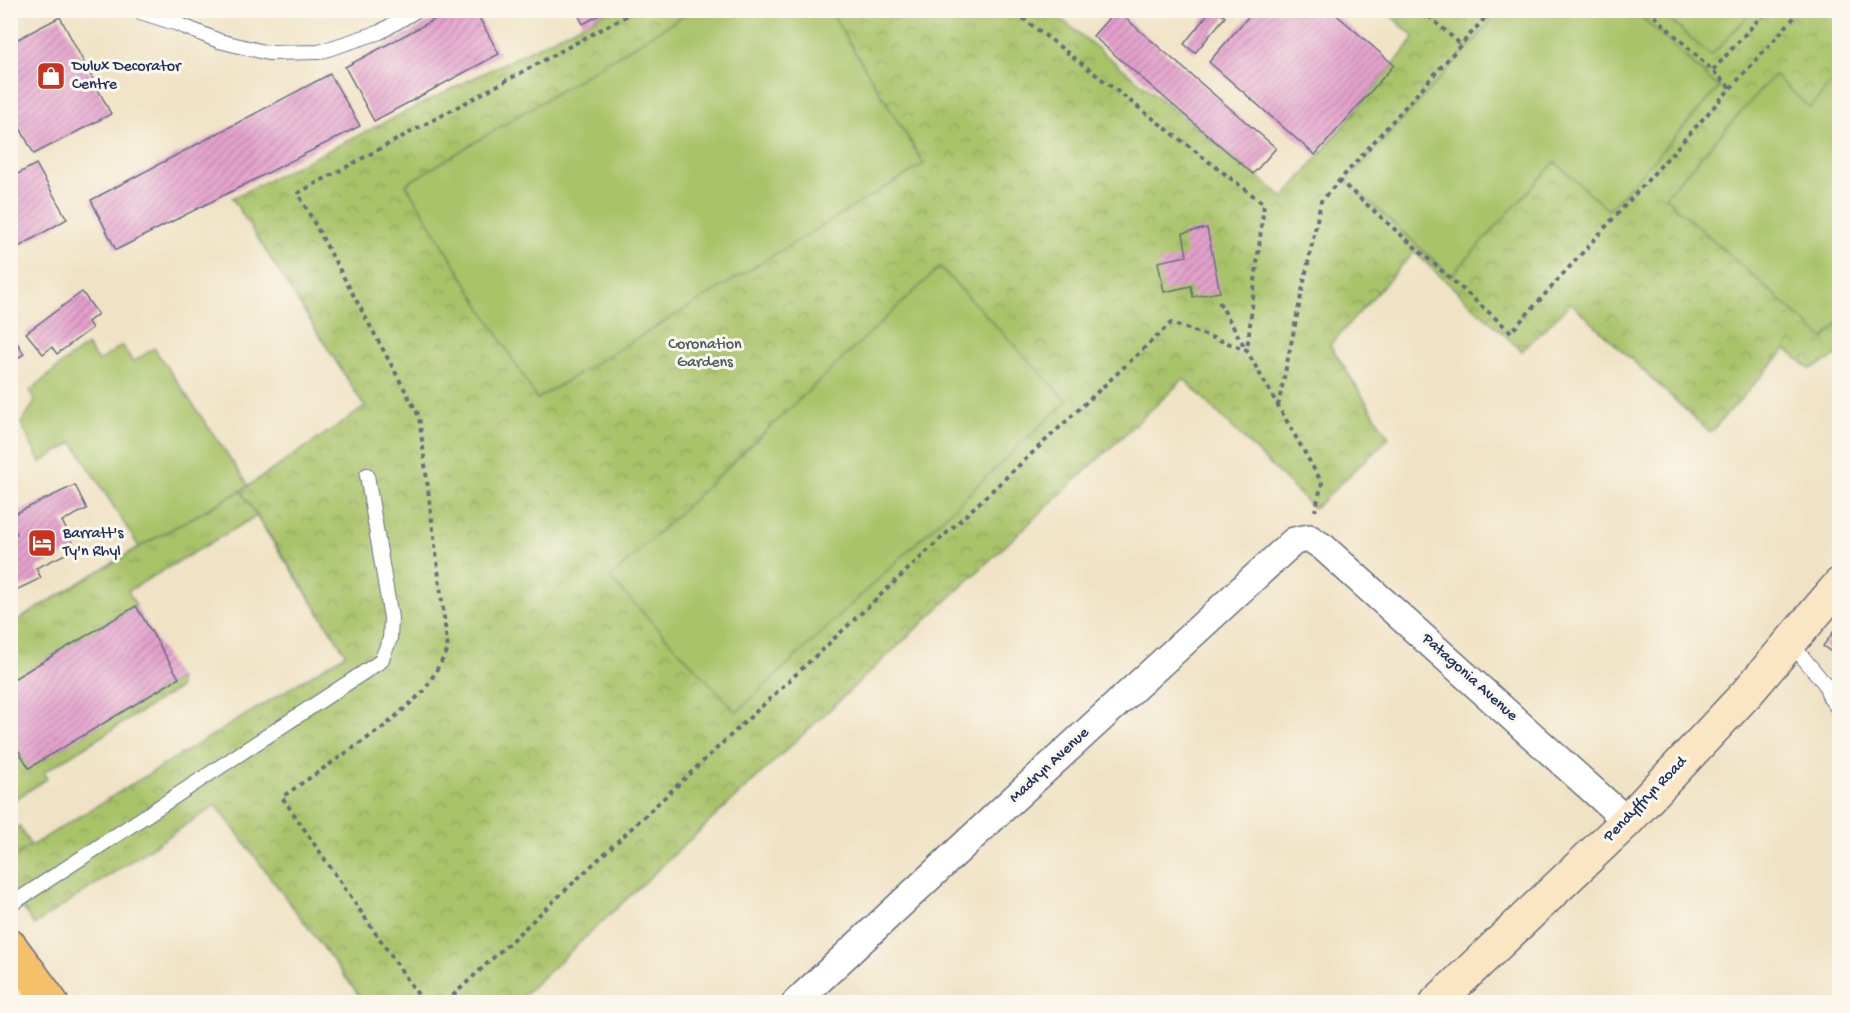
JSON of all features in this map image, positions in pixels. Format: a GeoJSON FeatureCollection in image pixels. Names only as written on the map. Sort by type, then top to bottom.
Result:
{"type":"FeatureCollection","features":[{"type":"Feature","properties":{"kind":"main road"},"geometry":{"type":"LineString","coordinates":[[16,953],[51,1002]]}},
{"type":"Feature","properties":{"kind":"street","name":"Patagonia Avenue"},"geometry":{"type":"LineString","coordinates":[[1309,538],[1323,547],[1627,821]]}},
{"type":"Feature","properties":{"kind":"street","name":"Madryn Avenue"},"geometry":{"type":"LineString","coordinates":[[796,1002],[1294,541],[1309,538]]}},
{"type":"Feature","properties":{"kind":"street","name":"Pendyffryn Road"},"geometry":{"type":"LineString","coordinates":[[1437,1002],[1627,821],[1747,693],[1839,584]]}},
{"type":"Feature","properties":{"kind":"street"},"geometry":{"type":"LineString","coordinates":[[10,993],[16,953]]}},
{"type":"Feature","properties":{"kind":"lane"},"geometry":{"type":"LineString","coordinates":[[134,10],[178,24],[219,41],[267,53],[319,52],[380,32],[417,10]]}},
{"type":"Feature","properties":{"kind":"lane"},"geometry":{"type":"LineString","coordinates":[[10,905],[381,661],[390,639],[391,618],[367,475]]}},
{"type":"Feature","properties":{"kind":"lane"},"geometry":{"type":"LineString","coordinates":[[1790,642],[1825,684],[1830,698],[1839,711]]}},
{"type":"Feature","properties":{"kind":"path"},"geometry":{"type":"LineString","coordinates":[[298,193],[637,10]]}},
{"type":"Feature","properties":{"kind":"path"},"geometry":{"type":"LineString","coordinates":[[1012,10],[1264,204],[1247,350]]}},
{"type":"Feature","properties":{"kind":"path"},"geometry":{"type":"LineString","coordinates":[[1422,10],[1461,45]]}},
{"type":"Feature","properties":{"kind":"path"},"geometry":{"type":"LineString","coordinates":[[1278,406],[1321,201],[1492,10]]}},
{"type":"Feature","properties":{"kind":"path"},"geometry":{"type":"LineString","coordinates":[[1648,10],[1731,88]]}},
{"type":"Feature","properties":{"kind":"path"},"geometry":{"type":"LineString","coordinates":[[1713,70],[1767,10]]}},
{"type":"Feature","properties":{"kind":"path"},"geometry":{"type":"LineString","coordinates":[[1339,180],[1511,332],[1801,10]]}},
{"type":"Feature","properties":{"kind":"path"},"geometry":{"type":"LineString","coordinates":[[1219,302],[1322,483],[1309,538]]}},
{"type":"Feature","properties":{"kind":"path"},"geometry":{"type":"LineString","coordinates":[[446,1002],[1171,323],[1247,350]]}},
{"type":"Feature","properties":{"kind":"green space"},"geometry":{"type":"Polygon","coordinates":[[[693,10],[830,11],[924,164],[537,399],[406,184],[693,10]]]}},
{"type":"Feature","properties":{"kind":"green space","name":"Coronation Gardens"},"geometry":{"type":"Polygon","coordinates":[[[609,11],[1051,11],[1284,198],[1415,38],[1386,11],[1839,11],[1839,355],[1810,369],[1786,349],[1710,433],[1571,303],[1522,351],[1414,252],[1330,345],[1389,438],[1314,509],[1184,379],[516,1002],[364,1002],[216,805],[34,925],[11,890],[11,858],[346,654],[241,491],[365,407],[232,198],[609,11]]]}},
{"type":"Feature","properties":{"kind":"green space"},"geometry":{"type":"Polygon","coordinates":[[[1501,11],[1635,11],[1719,88],[1608,210],[1555,162],[1451,276],[1347,181],[1501,11]]]}},
{"type":"Feature","properties":{"kind":"green space"},"geometry":{"type":"Polygon","coordinates":[[[1660,11],[1752,11],[1711,56],[1660,11]]]}},
{"type":"Feature","properties":{"kind":"green space"},"geometry":{"type":"Polygon","coordinates":[[[1839,74],[1839,321],[1824,339],[1665,197],[1774,75],[1810,108],[1839,74]]]}},
{"type":"Feature","properties":{"kind":"green space"},"geometry":{"type":"Polygon","coordinates":[[[940,267],[1067,401],[737,712],[610,578],[940,267]]]}},
{"type":"Feature","properties":{"kind":"green space"},"geometry":{"type":"Polygon","coordinates":[[[87,345],[98,362],[122,345],[133,362],[154,348],[249,486],[139,547],[73,442],[40,463],[21,423],[35,402],[30,391],[87,345]]]}},
{"type":"Feature","properties":{"kind":"green space"},"geometry":{"type":"Polygon","coordinates":[[[366,408],[346,654],[256,516],[128,591],[136,606],[11,681],[11,624],[139,547],[241,491],[366,408]]]}},
{"type":"Feature","properties":{"kind":"green space"},"geometry":{"type":"Polygon","coordinates":[[[179,678],[179,688],[44,772],[47,779],[11,802],[11,752],[17,748],[29,767],[179,678]]]}},
{"type":"Feature","properties":{"kind":"green space"},"geometry":{"type":"Polygon","coordinates":[[[19,826],[31,846],[11,858],[11,832],[19,826]]]}},
{"type":"Feature","properties":{"kind":"building"},"geometry":{"type":"Polygon","coordinates":[[[452,10],[475,10],[499,54],[374,121],[345,67],[452,10]]]}},
{"type":"Feature","properties":{"kind":"building"},"geometry":{"type":"Polygon","coordinates":[[[576,10],[609,10],[583,24],[576,10]]]}},
{"type":"Feature","properties":{"kind":"building"},"geometry":{"type":"Polygon","coordinates":[[[1116,10],[1276,148],[1253,174],[1093,36],[1116,10]]]}},
{"type":"Feature","properties":{"kind":"building"},"geometry":{"type":"Polygon","coordinates":[[[1211,10],[1218,10],[1225,17],[1195,53],[1184,44],[1211,10]]]}},
{"type":"Feature","properties":{"kind":"building"},"geometry":{"type":"Polygon","coordinates":[[[1254,10],[1331,10],[1394,65],[1315,155],[1209,62],[1254,10]]]}},
{"type":"Feature","properties":{"kind":"building","name":"Dulux Decorator Centre"},"geometry":{"type":"Polygon","coordinates":[[[60,17],[111,114],[34,154],[10,109],[10,43],[60,17]]]}},
{"type":"Feature","properties":{"kind":"building"},"geometry":{"type":"Polygon","coordinates":[[[330,74],[360,126],[116,250],[91,200],[330,74]]]}},
{"type":"Feature","properties":{"kind":"building"},"geometry":{"type":"Polygon","coordinates":[[[36,164],[67,219],[10,252],[10,178],[36,164]]]}},
{"type":"Feature","properties":{"kind":"building"},"geometry":{"type":"Polygon","coordinates":[[[1207,228],[1220,292],[1193,297],[1191,286],[1164,292],[1158,262],[1187,256],[1183,233],[1207,228]]]}},
{"type":"Feature","properties":{"kind":"building"},"geometry":{"type":"Polygon","coordinates":[[[82,292],[98,314],[88,322],[92,328],[57,354],[52,347],[43,354],[26,333],[82,292]]]}},
{"type":"Feature","properties":{"kind":"building"},"geometry":{"type":"Polygon","coordinates":[[[13,336],[24,354],[10,363],[10,338],[13,336]]]}},
{"type":"Feature","properties":{"kind":"building","name":"Barratt's Ty'n Rhyl"},"geometry":{"type":"Polygon","coordinates":[[[75,485],[87,509],[62,521],[76,549],[36,568],[41,578],[10,593],[10,537],[17,534],[10,521],[10,516],[75,485]]]}},
{"type":"Feature","properties":{"kind":"building"},"geometry":{"type":"Polygon","coordinates":[[[136,606],[179,678],[29,768],[10,737],[10,681],[136,606]]]}},
{"type":"Feature","properties":{"kind":"building"},"geometry":{"type":"Polygon","coordinates":[[[1840,623],[1840,658],[1823,646],[1840,623]]]}},
{"type":"Feature","properties":{"kind":"place","name":"Dulux Decorator Centre"},"geometry":{"type":"Point","coordinates":[51,76]}},
{"type":"Feature","properties":{"kind":"place","name":"Barratt's Ty'n Rhyl"},"geometry":{"type":"Point","coordinates":[42,543]}}]}
